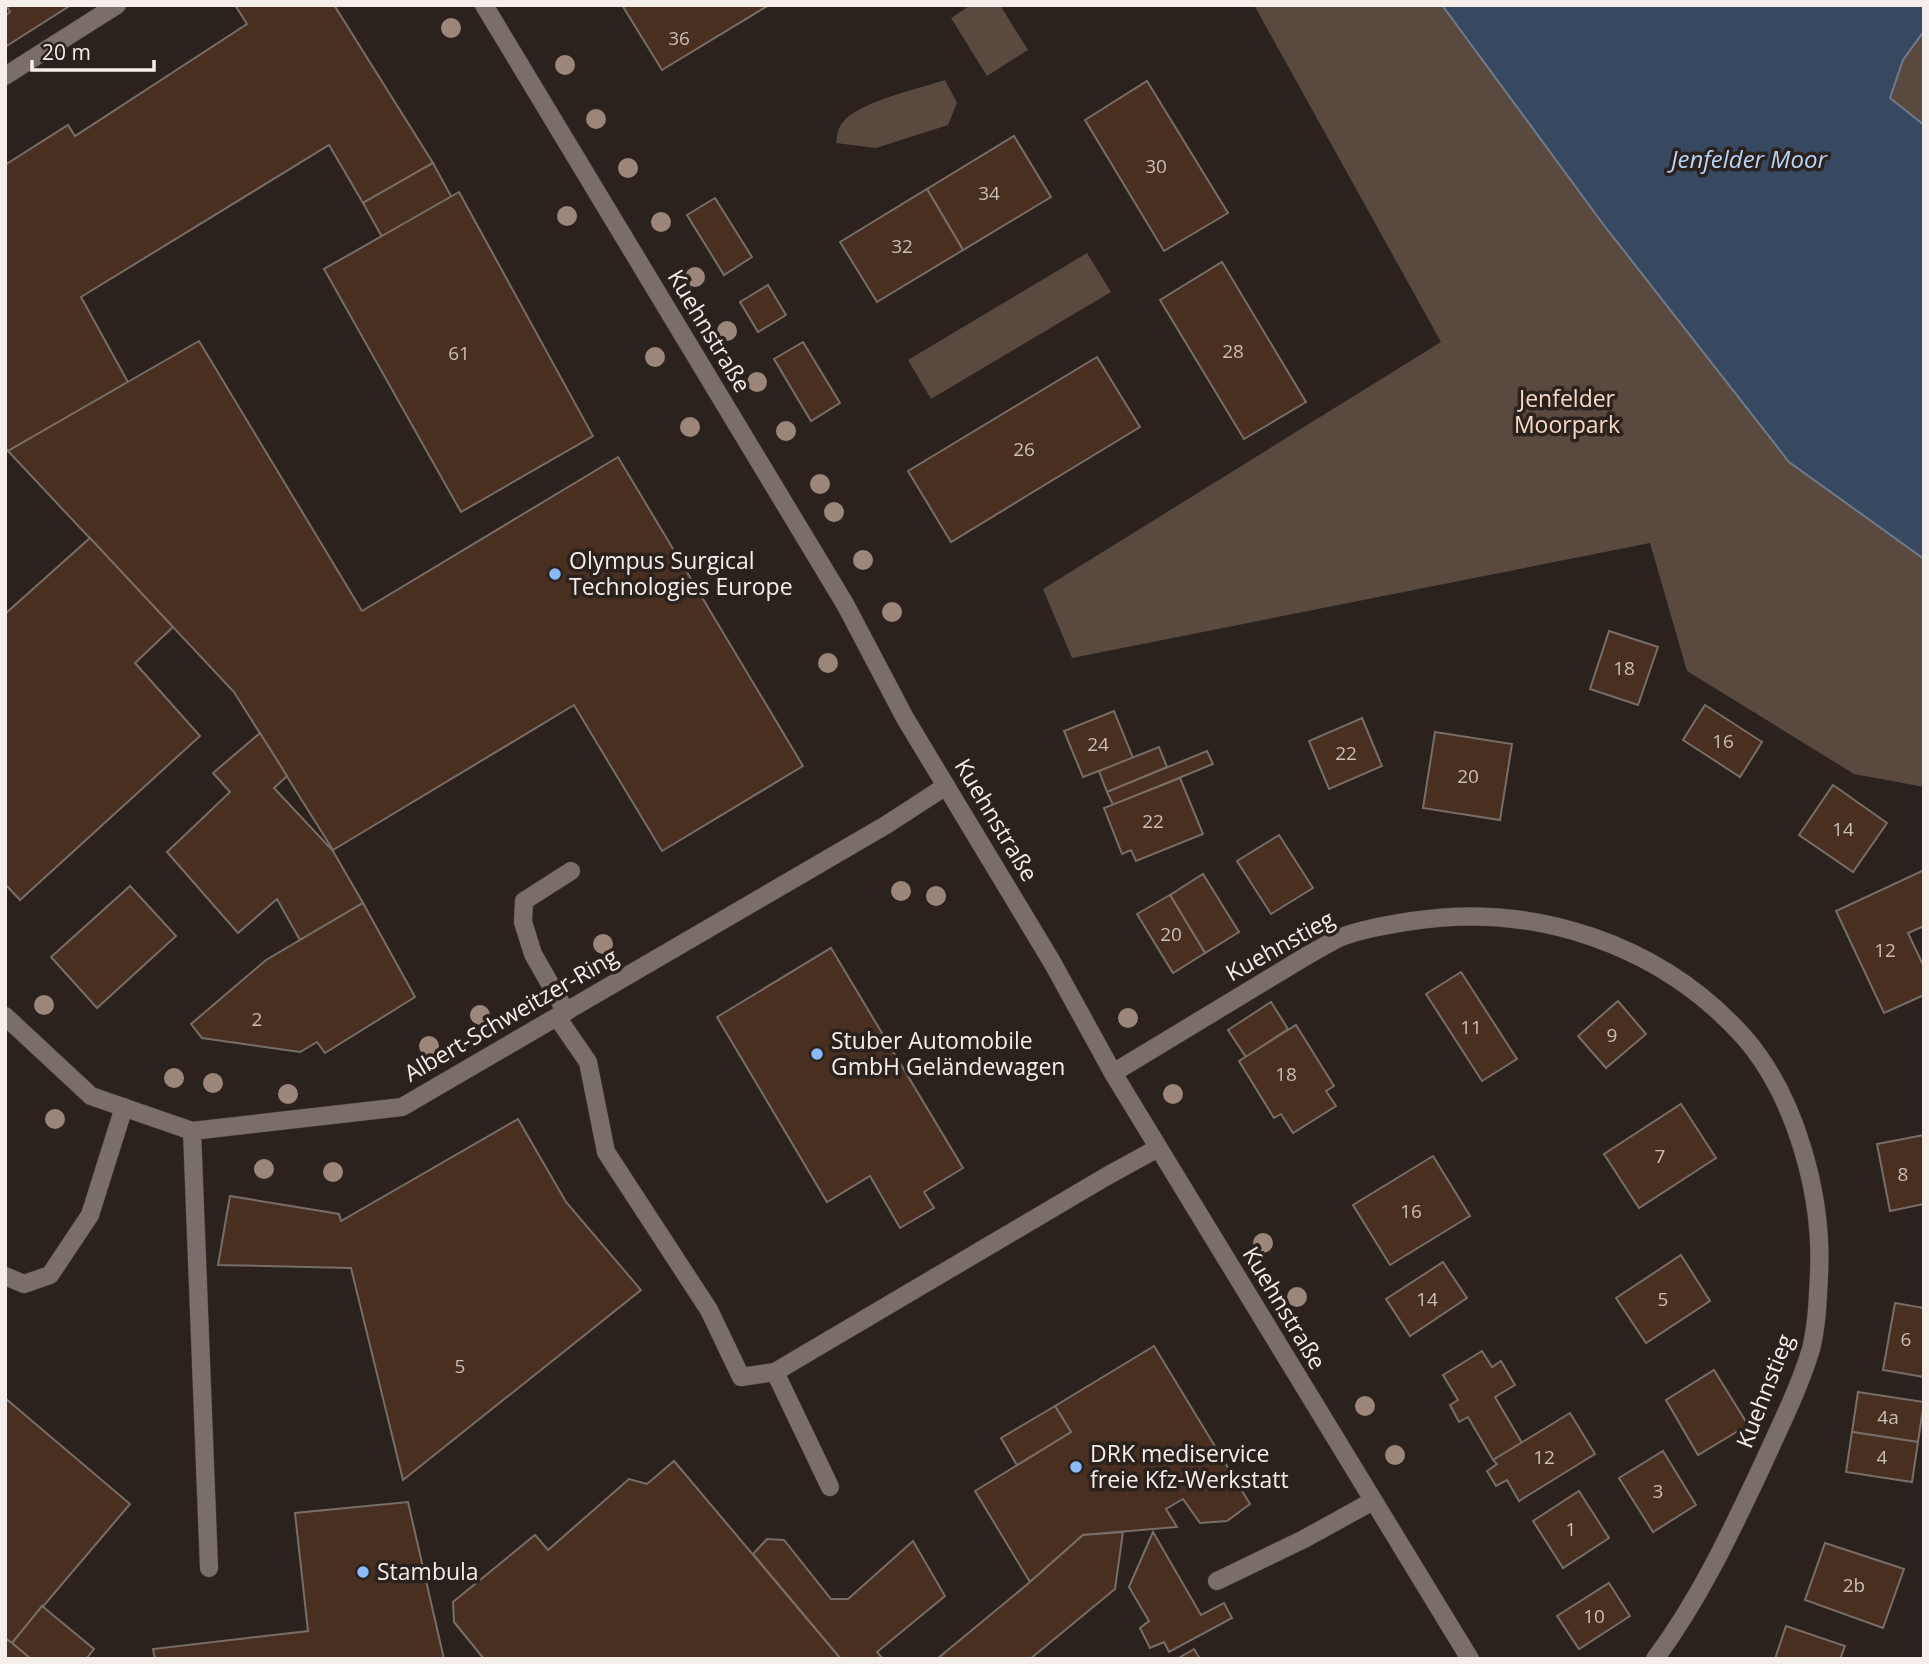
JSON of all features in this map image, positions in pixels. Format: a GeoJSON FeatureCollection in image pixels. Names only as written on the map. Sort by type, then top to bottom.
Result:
{"type":"FeatureCollection","features":[{"type":"Feature","properties":{"kind":"street"},"geometry":{"type":"LineString","coordinates":[[5,76],[117,5]]}},
{"type":"Feature","properties":{"kind":"street","name":"Kuehnstraße"},"geometry":{"type":"LineString","coordinates":[[484,5],[845,604],[905,718],[1052,962],[1113,1073],[1470,1659]]}},
{"type":"Feature","properties":{"kind":"street","name":"Albert-Schweitzer-Ring"},"geometry":{"type":"LineString","coordinates":[[5,1016],[91,1096],[192,1131],[402,1107],[886,825],[946,786]]}},
{"type":"Feature","properties":{"kind":"street"},"geometry":{"type":"LineString","coordinates":[[571,870],[524,901],[523,922],[533,954],[588,1062],[606,1152],[709,1310],[741,1377],[775,1372],[1158,1148]]}},
{"type":"Feature","properties":{"kind":"street","name":"Kuehnstieg"},"geometry":{"type":"LineString","coordinates":[[1113,1073],[1340,938],[1388,925],[1455,916],[1531,920],[1569,928],[1623,948],[1696,994],[1744,1037],[1787,1108],[1811,1177],[1819,1233],[1815,1322],[1811,1348],[1796,1389],[1735,1523],[1708,1574],[1655,1659]]}},
{"type":"Feature","properties":{"kind":"street"},"geometry":{"type":"LineString","coordinates":[[5,1276],[24,1284],[50,1275],[90,1215],[124,1107]]}},
{"type":"Feature","properties":{"kind":"street"},"geometry":{"type":"LineString","coordinates":[[192,1131],[209,1568]]}},
{"type":"Feature","properties":{"kind":"street"},"geometry":{"type":"LineString","coordinates":[[775,1372],[830,1487]]}},
{"type":"Feature","properties":{"kind":"street"},"geometry":{"type":"LineString","coordinates":[[1217,1581],[1304,1539],[1373,1501]]}},
{"type":"Feature","properties":{"kind":"green space"},"geometry":{"type":"Polygon","coordinates":[[[971,5],[1000,5],[1028,50],[987,76],[951,18],[971,5]]]}},
{"type":"Feature","properties":{"kind":"green space","name":"Jenfelder Moorpark"},"geometry":{"type":"Polygon","coordinates":[[[1254,5],[1442,5],[1603,224],[1789,462],[1924,559],[1924,787],[1854,774],[1687,671],[1650,543],[1072,658],[1043,589],[1441,342],[1254,5]]]}},
{"type":"Feature","properties":{"kind":"green space"},"geometry":{"type":"Polygon","coordinates":[[[1923,31],[1924,125],[1890,98],[1903,60],[1923,31]]]}},
{"type":"Feature","properties":{"kind":"green space"},"geometry":{"type":"Polygon","coordinates":[[[945,80],[957,103],[948,125],[876,148],[836,143],[841,124],[862,108],[891,96],[945,80]]]}},
{"type":"Feature","properties":{"kind":"green space"},"geometry":{"type":"Polygon","coordinates":[[[1087,253],[1111,292],[931,399],[908,360],[1087,253]]]}},
{"type":"Feature","properties":{"kind":"water","name":"Jenfelder Moor"},"geometry":{"type":"Polygon","coordinates":[[[1442,5],[1924,5],[1924,31],[1903,60],[1890,98],[1924,125],[1924,559],[1789,462],[1603,224],[1442,5]]]}},
{"type":"Feature","properties":{"kind":"building"},"geometry":{"type":"Polygon","coordinates":[[[6,5],[71,5],[5,47],[5,16],[10,12],[6,5]]]}},
{"type":"Feature","properties":{"kind":"building"},"geometry":{"type":"Polygon","coordinates":[[[235,5],[334,5],[433,163],[363,203],[329,145],[81,297],[128,382],[8,451],[5,447],[5,165],[68,125],[75,136],[247,24],[235,5]]]}},
{"type":"Feature","properties":{"kind":"building"},"geometry":{"type":"Polygon","coordinates":[[[622,5],[769,5],[662,70],[622,5]]]}},
{"type":"Feature","properties":{"kind":"building"},"geometry":{"type":"Polygon","coordinates":[[[1147,81],[1228,213],[1164,251],[1085,120],[1147,81]]]}},
{"type":"Feature","properties":{"kind":"building"},"geometry":{"type":"Polygon","coordinates":[[[1014,136],[1051,197],[963,250],[927,189],[1014,136]]]}},
{"type":"Feature","properties":{"kind":"building"},"geometry":{"type":"Polygon","coordinates":[[[433,163],[452,198],[382,237],[363,203],[433,163]]]}},
{"type":"Feature","properties":{"kind":"building"},"geometry":{"type":"Polygon","coordinates":[[[927,189],[963,250],[877,302],[840,242],[927,189]]]}},
{"type":"Feature","properties":{"kind":"building"},"geometry":{"type":"Polygon","coordinates":[[[459,192],[593,436],[461,512],[324,269],[459,192]]]}},
{"type":"Feature","properties":{"kind":"building"},"geometry":{"type":"Polygon","coordinates":[[[715,198],[752,257],[724,275],[687,215],[715,198]]]}},
{"type":"Feature","properties":{"kind":"building"},"geometry":{"type":"Polygon","coordinates":[[[1222,262],[1306,402],[1244,439],[1160,300],[1222,262]]]}},
{"type":"Feature","properties":{"kind":"building"},"geometry":{"type":"Polygon","coordinates":[[[768,285],[786,315],[758,332],[740,302],[768,285]]]}},
{"type":"Feature","properties":{"kind":"building","name":"Olympus Surgical Technologies Europe"},"geometry":{"type":"Polygon","coordinates":[[[199,341],[362,611],[618,457],[803,766],[662,851],[574,705],[333,850],[234,692],[8,451],[199,341]]]}},
{"type":"Feature","properties":{"kind":"building"},"geometry":{"type":"Polygon","coordinates":[[[803,342],[840,403],[811,421],[774,359],[803,342]]]}},
{"type":"Feature","properties":{"kind":"building"},"geometry":{"type":"Polygon","coordinates":[[[1097,357],[1140,427],[951,542],[908,471],[1097,357]]]}},
{"type":"Feature","properties":{"kind":"building"},"geometry":{"type":"Polygon","coordinates":[[[90,538],[173,627],[135,663],[200,736],[20,900],[5,884],[5,614],[90,538]]]}},
{"type":"Feature","properties":{"kind":"building"},"geometry":{"type":"Polygon","coordinates":[[[1609,631],[1658,647],[1638,705],[1590,689],[1609,631]]]}},
{"type":"Feature","properties":{"kind":"building"},"geometry":{"type":"Polygon","coordinates":[[[1705,705],[1762,742],[1740,777],[1683,740],[1705,705]]]}},
{"type":"Feature","properties":{"kind":"building"},"geometry":{"type":"Polygon","coordinates":[[[1114,711],[1133,758],[1083,777],[1064,731],[1114,711]]]}},
{"type":"Feature","properties":{"kind":"building"},"geometry":{"type":"Polygon","coordinates":[[[1362,718],[1382,766],[1329,789],[1309,741],[1362,718]]]}},
{"type":"Feature","properties":{"kind":"building"},"geometry":{"type":"Polygon","coordinates":[[[1435,732],[1512,744],[1500,820],[1423,808],[1435,732]]]}},
{"type":"Feature","properties":{"kind":"building"},"geometry":{"type":"Polygon","coordinates":[[[260,733],[287,776],[274,788],[333,851],[363,903],[300,940],[277,899],[238,933],[167,852],[230,792],[213,773],[260,733]]]}},
{"type":"Feature","properties":{"kind":"building"},"geometry":{"type":"Polygon","coordinates":[[[1159,747],[1167,767],[1107,792],[1099,771],[1159,747]]]}},
{"type":"Feature","properties":{"kind":"building"},"geometry":{"type":"Polygon","coordinates":[[[1207,751],[1213,764],[1113,805],[1107,792],[1207,751]]]}},
{"type":"Feature","properties":{"kind":"building"},"geometry":{"type":"Polygon","coordinates":[[[1180,778],[1203,834],[1136,861],[1131,850],[1122,854],[1104,808],[1180,778]]]}},
{"type":"Feature","properties":{"kind":"building"},"geometry":{"type":"Polygon","coordinates":[[[1833,785],[1887,823],[1853,872],[1799,835],[1833,785]]]}},
{"type":"Feature","properties":{"kind":"building"},"geometry":{"type":"Polygon","coordinates":[[[1279,835],[1313,888],[1271,914],[1237,861],[1279,835]]]}},
{"type":"Feature","properties":{"kind":"building"},"geometry":{"type":"Polygon","coordinates":[[[1924,870],[1924,926],[1908,933],[1924,967],[1924,995],[1884,1013],[1836,911],[1924,870]]]}},
{"type":"Feature","properties":{"kind":"building"},"geometry":{"type":"Polygon","coordinates":[[[1203,874],[1239,932],[1205,953],[1170,895],[1203,874]]]}},
{"type":"Feature","properties":{"kind":"building"},"geometry":{"type":"Polygon","coordinates":[[[130,886],[176,936],[97,1008],[51,957],[130,886]]]}},
{"type":"Feature","properties":{"kind":"building"},"geometry":{"type":"Polygon","coordinates":[[[1170,895],[1205,953],[1173,973],[1137,914],[1170,895]]]}},
{"type":"Feature","properties":{"kind":"building"},"geometry":{"type":"Polygon","coordinates":[[[363,903],[415,997],[325,1053],[317,1042],[300,1052],[202,1038],[191,1024],[266,960],[363,903]]]}},
{"type":"Feature","properties":{"kind":"building"},"geometry":{"type":"Polygon","coordinates":[[[831,948],[963,1168],[924,1192],[934,1208],[900,1228],[870,1176],[827,1202],[717,1017],[831,948]]]}},
{"type":"Feature","properties":{"kind":"building"},"geometry":{"type":"Polygon","coordinates":[[[1461,972],[1517,1059],[1482,1081],[1426,994],[1461,972]]]}},
{"type":"Feature","properties":{"kind":"building"},"geometry":{"type":"Polygon","coordinates":[[[1618,1001],[1646,1034],[1606,1068],[1578,1036],[1618,1001]]]}},
{"type":"Feature","properties":{"kind":"building"},"geometry":{"type":"Polygon","coordinates":[[[1271,1002],[1288,1029],[1246,1057],[1228,1030],[1271,1002]]]}},
{"type":"Feature","properties":{"kind":"building"},"geometry":{"type":"Polygon","coordinates":[[[1296,1025],[1334,1086],[1326,1091],[1336,1106],[1293,1133],[1281,1114],[1274,1118],[1239,1061],[1296,1025]]]}},
{"type":"Feature","properties":{"kind":"building"},"geometry":{"type":"Polygon","coordinates":[[[1681,1104],[1716,1158],[1639,1208],[1604,1154],[1681,1104]]]}},
{"type":"Feature","properties":{"kind":"building"},"geometry":{"type":"Polygon","coordinates":[[[518,1119],[566,1202],[641,1290],[403,1480],[351,1268],[218,1265],[230,1196],[339,1214],[341,1221],[518,1119]]]}},
{"type":"Feature","properties":{"kind":"building"},"geometry":{"type":"Polygon","coordinates":[[[1924,1135],[1924,1204],[1890,1211],[1877,1144],[1924,1135]]]}},
{"type":"Feature","properties":{"kind":"building"},"geometry":{"type":"Polygon","coordinates":[[[1433,1156],[1470,1216],[1390,1265],[1353,1205],[1433,1156]]]}},
{"type":"Feature","properties":{"kind":"building"},"geometry":{"type":"Polygon","coordinates":[[[1681,1255],[1710,1301],[1646,1343],[1616,1298],[1681,1255]]]}},
{"type":"Feature","properties":{"kind":"building"},"geometry":{"type":"Polygon","coordinates":[[[1443,1262],[1467,1298],[1410,1336],[1386,1299],[1443,1262]]]}},
{"type":"Feature","properties":{"kind":"building"},"geometry":{"type":"Polygon","coordinates":[[[1895,1303],[1924,1308],[1924,1377],[1883,1370],[1895,1303]]]}},
{"type":"Feature","properties":{"kind":"building"},"geometry":{"type":"Polygon","coordinates":[[[1154,1346],[1250,1504],[1227,1521],[1200,1523],[1183,1499],[1166,1509],[1177,1527],[1083,1535],[1030,1582],[975,1491],[1071,1432],[1055,1406],[1154,1346]]]}},
{"type":"Feature","properties":{"kind":"building"},"geometry":{"type":"Polygon","coordinates":[[[1482,1351],[1492,1367],[1501,1361],[1515,1385],[1495,1397],[1522,1443],[1493,1460],[1468,1417],[1459,1422],[1450,1405],[1458,1400],[1443,1375],[1482,1351]]]}},
{"type":"Feature","properties":{"kind":"building"},"geometry":{"type":"Polygon","coordinates":[[[1714,1370],[1748,1425],[1698,1455],[1666,1400],[1714,1370]]]}},
{"type":"Feature","properties":{"kind":"building"},"geometry":{"type":"Polygon","coordinates":[[[1858,1392],[1924,1402],[1918,1442],[1852,1432],[1858,1392]]]}},
{"type":"Feature","properties":{"kind":"building"},"geometry":{"type":"Polygon","coordinates":[[[5,1398],[130,1504],[12,1643],[5,1638],[5,1398]]]}},
{"type":"Feature","properties":{"kind":"building"},"geometry":{"type":"Polygon","coordinates":[[[1055,1406],[1071,1432],[1017,1465],[1001,1438],[1055,1406]]]}},
{"type":"Feature","properties":{"kind":"building"},"geometry":{"type":"Polygon","coordinates":[[[1570,1413],[1595,1454],[1519,1501],[1507,1480],[1496,1486],[1487,1471],[1497,1464],[1493,1460],[1570,1413]]]}},
{"type":"Feature","properties":{"kind":"building"},"geometry":{"type":"Polygon","coordinates":[[[1852,1432],[1918,1442],[1912,1482],[1846,1472],[1852,1432]]]}},
{"type":"Feature","properties":{"kind":"building"},"geometry":{"type":"Polygon","coordinates":[[[1663,1451],[1696,1505],[1653,1532],[1619,1478],[1663,1451]]]}},
{"type":"Feature","properties":{"kind":"building"},"geometry":{"type":"Polygon","coordinates":[[[674,1461],[841,1659],[484,1659],[454,1622],[453,1602],[535,1535],[548,1550],[629,1479],[647,1484],[674,1461]]]}},
{"type":"Feature","properties":{"kind":"building"},"geometry":{"type":"Polygon","coordinates":[[[1579,1491],[1609,1538],[1563,1568],[1533,1521],[1579,1491]]]}},
{"type":"Feature","properties":{"kind":"building","name":"Stambula"},"geometry":{"type":"Polygon","coordinates":[[[408,1502],[444,1659],[155,1659],[153,1649],[308,1631],[295,1513],[408,1502]]]}},
{"type":"Feature","properties":{"kind":"building"},"geometry":{"type":"Polygon","coordinates":[[[1123,1532],[1115,1589],[1030,1659],[937,1659],[1083,1535],[1123,1532]]]}},
{"type":"Feature","properties":{"kind":"building"},"geometry":{"type":"Polygon","coordinates":[[[1153,1532],[1201,1615],[1224,1603],[1232,1618],[1169,1652],[1164,1642],[1150,1648],[1140,1628],[1149,1621],[1129,1587],[1153,1532]]]}},
{"type":"Feature","properties":{"kind":"building"},"geometry":{"type":"Polygon","coordinates":[[[767,1539],[784,1540],[831,1599],[848,1599],[913,1541],[945,1596],[877,1652],[883,1659],[841,1659],[753,1554],[767,1539]]]}},
{"type":"Feature","properties":{"kind":"building"},"geometry":{"type":"Polygon","coordinates":[[[1825,1543],[1904,1569],[1883,1628],[1805,1600],[1825,1543]]]}},
{"type":"Feature","properties":{"kind":"building"},"geometry":{"type":"Polygon","coordinates":[[[1609,1583],[1630,1616],[1579,1649],[1557,1616],[1609,1583]]]}},
{"type":"Feature","properties":{"kind":"building"},"geometry":{"type":"Polygon","coordinates":[[[42,1606],[94,1649],[86,1659],[31,1659],[12,1643],[42,1606]]]}},
{"type":"Feature","properties":{"kind":"building"},"geometry":{"type":"Polygon","coordinates":[[[1786,1626],[1845,1646],[1840,1659],[1775,1659],[1786,1626]]]}},
{"type":"Feature","properties":{"kind":"building"},"geometry":{"type":"Polygon","coordinates":[[[5,1638],[12,1643],[31,1659],[5,1659],[5,1638]]]}},
{"type":"Feature","properties":{"kind":"building"},"geometry":{"type":"Polygon","coordinates":[[[1194,1649],[1200,1659],[1177,1659],[1194,1649]]]}},
{"type":"Feature","properties":{"kind":"place","name":"Olympus Surgical Technologies Europe"},"geometry":{"type":"Point","coordinates":[555,574]}},
{"type":"Feature","properties":{"kind":"place","name":"Stuber Automobile GmbH Geländewagen"},"geometry":{"type":"Point","coordinates":[817,1054]}},
{"type":"Feature","properties":{"kind":"place","name":"DRK mediservice freie Kfz-Werkstatt"},"geometry":{"type":"Point","coordinates":[1076,1467]}},
{"type":"Feature","properties":{"kind":"place","name":"Stambula"},"geometry":{"type":"Point","coordinates":[363,1572]}}]}
